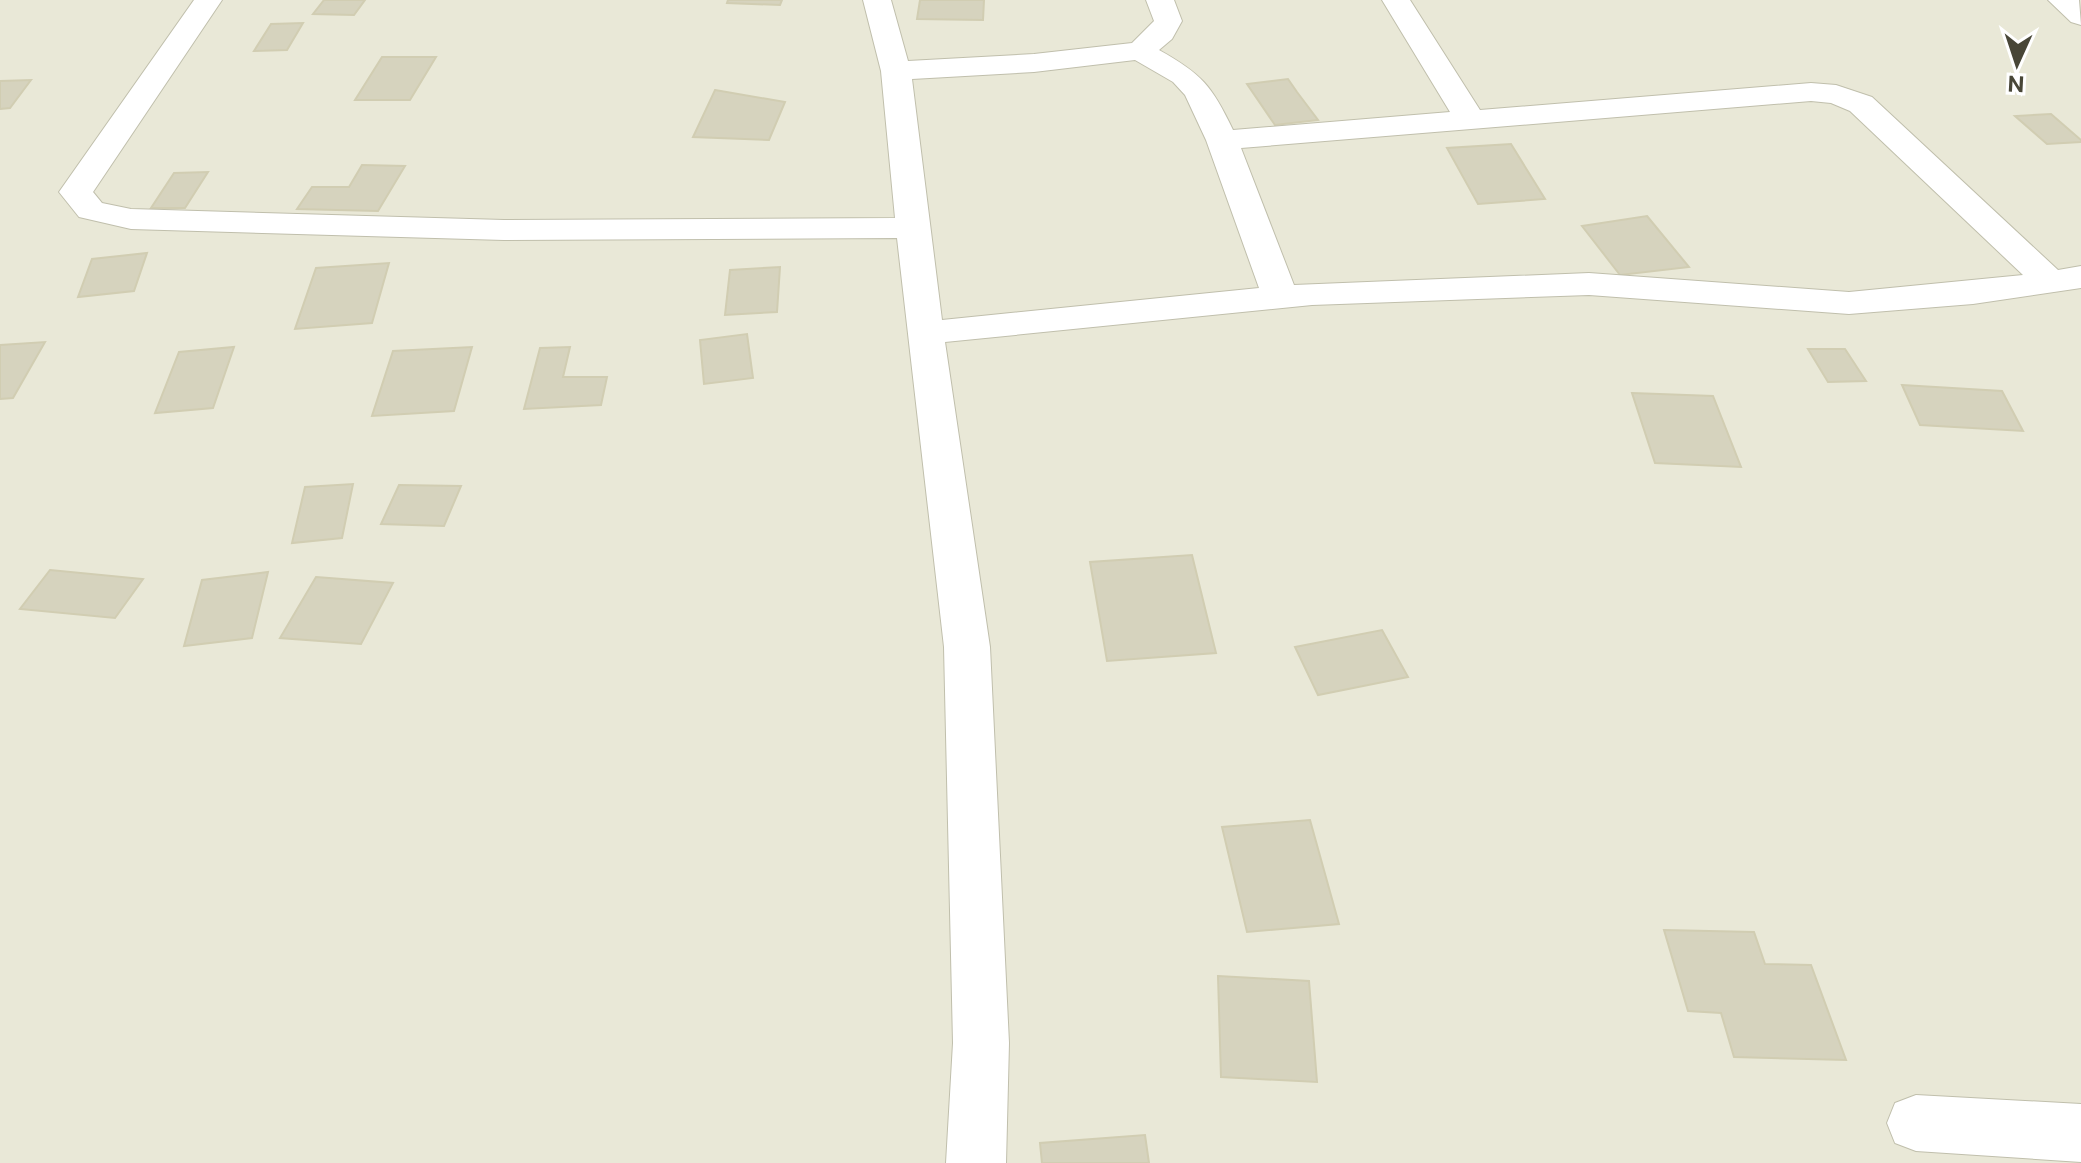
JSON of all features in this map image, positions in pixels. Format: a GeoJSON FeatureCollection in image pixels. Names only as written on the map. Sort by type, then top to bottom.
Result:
{"type":"FeatureCollection","features":[{"type":"Feature","properties":{"kind":"street"},"geometry":{"type":"LineString","coordinates":[[208,0],[76,192],[78,202],[87,209],[131,219],[504,230],[914,228]]}},
{"type":"Feature","properties":{"kind":"street"},"geometry":{"type":"LineString","coordinates":[[877,0],[896,71],[925,333],[967,647],[981,1043],[976,1163]]}},
{"type":"Feature","properties":{"kind":"street"},"geometry":{"type":"LineString","coordinates":[[896,71],[1034,63],[1140,51],[1162,33],[1168,21],[1160,0]]}},
{"type":"Feature","properties":{"kind":"street"},"geometry":{"type":"LineString","coordinates":[[1396,0],[1471,120]]}},
{"type":"Feature","properties":{"kind":"street"},"geometry":{"type":"LineString","coordinates":[[2062,0],[2081,16]]}},
{"type":"Feature","properties":{"kind":"street"},"geometry":{"type":"LineString","coordinates":[[1140,51],[1184,76],[1199,91],[1222,140],[1280,297]]}},
{"type":"Feature","properties":{"kind":"street"},"geometry":{"type":"LineString","coordinates":[[1222,140],[1811,92],[1836,94],[1861,104],[2066,280]]}},
{"type":"Feature","properties":{"kind":"street"},"geometry":{"type":"LineString","coordinates":[[925,333],[1280,297],[1589,284],[1849,303],[1973,293],[2066,280]]}},
{"type":"Feature","properties":{"kind":"street"},"geometry":{"type":"LineString","coordinates":[[1916,1123],[2081,1133]]}},
{"type":"Feature","properties":{"kind":"shaded area"},"geometry":{"type":"Polygon","coordinates":[[[0,0],[2081,0],[2081,1163],[0,1163],[0,0]]]}},
{"type":"Feature","properties":{"kind":"building"},"geometry":{"type":"Polygon","coordinates":[[[324,0],[365,0],[354,15],[313,14],[324,0]]]}},
{"type":"Feature","properties":{"kind":"building"},"geometry":{"type":"Polygon","coordinates":[[[728,0],[782,0],[780,5],[727,3],[728,0]]]}},
{"type":"Feature","properties":{"kind":"building"},"geometry":{"type":"Polygon","coordinates":[[[920,0],[984,0],[983,20],[917,19],[920,0]]]}},
{"type":"Feature","properties":{"kind":"building"},"geometry":{"type":"Polygon","coordinates":[[[303,23],[287,50],[254,51],[271,24],[303,23]]]}},
{"type":"Feature","properties":{"kind":"building"},"geometry":{"type":"Polygon","coordinates":[[[382,57],[436,57],[410,100],[355,100],[382,57]]]}},
{"type":"Feature","properties":{"kind":"building"},"geometry":{"type":"Polygon","coordinates":[[[1288,79],[1318,120],[1275,125],[1247,84],[1288,79]]]}},
{"type":"Feature","properties":{"kind":"building"},"geometry":{"type":"Polygon","coordinates":[[[31,80],[10,108],[0,109],[0,81],[31,80]]]}},
{"type":"Feature","properties":{"kind":"building"},"geometry":{"type":"Polygon","coordinates":[[[715,90],[785,102],[769,140],[693,137],[715,90]]]}},
{"type":"Feature","properties":{"kind":"building"},"geometry":{"type":"Polygon","coordinates":[[[2051,114],[2081,142],[2047,144],[2015,116],[2051,114]]]}},
{"type":"Feature","properties":{"kind":"building"},"geometry":{"type":"Polygon","coordinates":[[[1511,144],[1545,199],[1478,204],[1447,148],[1511,144]]]}},
{"type":"Feature","properties":{"kind":"building"},"geometry":{"type":"Polygon","coordinates":[[[362,165],[405,166],[378,211],[297,209],[312,187],[349,187],[362,165]]]}},
{"type":"Feature","properties":{"kind":"building"},"geometry":{"type":"Polygon","coordinates":[[[208,172],[185,208],[151,208],[174,173],[208,172]]]}},
{"type":"Feature","properties":{"kind":"building"},"geometry":{"type":"Polygon","coordinates":[[[1647,216],[1689,267],[1620,275],[1582,226],[1647,216]]]}},
{"type":"Feature","properties":{"kind":"building"},"geometry":{"type":"Polygon","coordinates":[[[147,253],[134,291],[78,297],[92,259],[147,253]]]}},
{"type":"Feature","properties":{"kind":"building"},"geometry":{"type":"Polygon","coordinates":[[[389,263],[372,323],[295,329],[316,268],[389,263]]]}},
{"type":"Feature","properties":{"kind":"building"},"geometry":{"type":"Polygon","coordinates":[[[780,267],[777,312],[725,315],[730,270],[780,267]]]}},
{"type":"Feature","properties":{"kind":"building"},"geometry":{"type":"Polygon","coordinates":[[[747,334],[753,378],[704,384],[700,340],[747,334]]]}},
{"type":"Feature","properties":{"kind":"building"},"geometry":{"type":"Polygon","coordinates":[[[45,342],[13,398],[0,399],[0,345],[45,342]]]}},
{"type":"Feature","properties":{"kind":"building"},"geometry":{"type":"Polygon","coordinates":[[[234,347],[213,408],[155,413],[179,352],[234,347]]]}},
{"type":"Feature","properties":{"kind":"building"},"geometry":{"type":"Polygon","coordinates":[[[472,347],[454,411],[372,416],[393,351],[472,347]]]}},
{"type":"Feature","properties":{"kind":"building"},"geometry":{"type":"Polygon","coordinates":[[[570,347],[563,377],[607,377],[601,405],[524,409],[540,348],[570,347]]]}},
{"type":"Feature","properties":{"kind":"building"},"geometry":{"type":"Polygon","coordinates":[[[1808,349],[1845,349],[1866,381],[1828,382],[1808,349]]]}},
{"type":"Feature","properties":{"kind":"building"},"geometry":{"type":"Polygon","coordinates":[[[1902,385],[2002,391],[2023,431],[1920,425],[1902,385]]]}},
{"type":"Feature","properties":{"kind":"building"},"geometry":{"type":"Polygon","coordinates":[[[1632,393],[1713,396],[1741,467],[1655,463],[1632,393]]]}},
{"type":"Feature","properties":{"kind":"building"},"geometry":{"type":"Polygon","coordinates":[[[353,484],[342,538],[292,543],[305,487],[353,484]]]}},
{"type":"Feature","properties":{"kind":"building"},"geometry":{"type":"Polygon","coordinates":[[[399,485],[461,486],[444,526],[381,524],[399,485]]]}},
{"type":"Feature","properties":{"kind":"building"},"geometry":{"type":"Polygon","coordinates":[[[1192,555],[1216,653],[1107,661],[1090,562],[1192,555]]]}},
{"type":"Feature","properties":{"kind":"building"},"geometry":{"type":"Polygon","coordinates":[[[50,570],[143,579],[115,618],[20,609],[50,570]]]}},
{"type":"Feature","properties":{"kind":"building"},"geometry":{"type":"Polygon","coordinates":[[[268,572],[252,638],[184,646],[202,580],[268,572]]]}},
{"type":"Feature","properties":{"kind":"building"},"geometry":{"type":"Polygon","coordinates":[[[316,577],[393,583],[361,644],[280,638],[316,577]]]}},
{"type":"Feature","properties":{"kind":"building"},"geometry":{"type":"Polygon","coordinates":[[[1382,630],[1408,677],[1318,695],[1295,647],[1382,630]]]}},
{"type":"Feature","properties":{"kind":"building"},"geometry":{"type":"Polygon","coordinates":[[[1310,820],[1339,924],[1247,932],[1222,827],[1310,820]]]}},
{"type":"Feature","properties":{"kind":"building"},"geometry":{"type":"Polygon","coordinates":[[[1664,930],[1754,932],[1765,964],[1811,965],[1846,1060],[1734,1057],[1721,1013],[1688,1011],[1664,930]]]}},
{"type":"Feature","properties":{"kind":"building"},"geometry":{"type":"Polygon","coordinates":[[[1218,976],[1309,981],[1317,1082],[1221,1077],[1218,976]]]}},
{"type":"Feature","properties":{"kind":"building"},"geometry":{"type":"Polygon","coordinates":[[[1145,1135],[1149,1163],[1042,1163],[1040,1143],[1145,1135]]]}}]}
